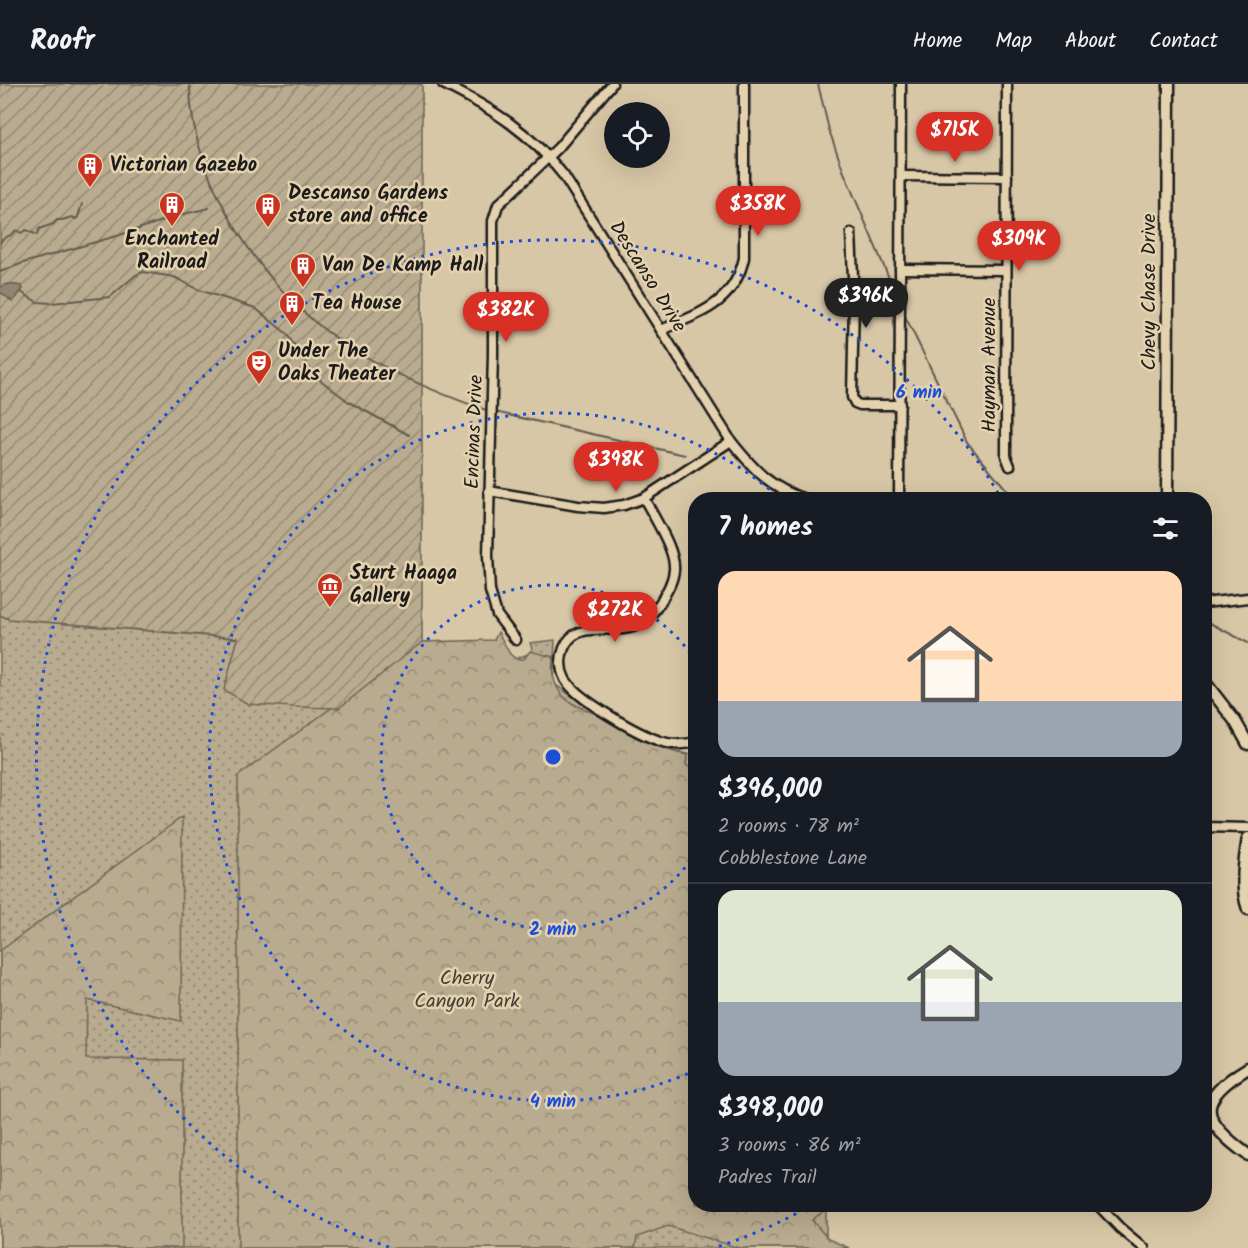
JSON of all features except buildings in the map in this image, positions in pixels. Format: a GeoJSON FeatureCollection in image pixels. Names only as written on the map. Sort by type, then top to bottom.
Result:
{"type":"FeatureCollection","features":[{"type":"Feature","properties":{"kind":"main road","name":"Chevy Chase Drive"},"geometry":{"type":"LineString","coordinates":[[1167,492],[1169,84]]}},
{"type":"Feature","properties":{"kind":"main road"},"geometry":{"type":"LineString","coordinates":[[1212,691],[1235,721],[1248,744]]}},
{"type":"Feature","properties":{"kind":"main road"},"geometry":{"type":"LineString","coordinates":[[1248,838],[1243,870],[1244,892],[1248,909]]}},
{"type":"Feature","properties":{"kind":"main road"},"geometry":{"type":"LineString","coordinates":[[1212,1102],[1221,1088],[1248,1068]]}},
{"type":"Feature","properties":{"kind":"main road"},"geometry":{"type":"LineString","coordinates":[[1212,1122],[1218,1132],[1248,1155]]}},
{"type":"Feature","properties":{"kind":"street","name":"Descanso Drive"},"geometry":{"type":"LineString","coordinates":[[443,84],[489,107],[510,122],[549,157],[564,176],[731,441],[756,472],[776,486],[790,492]]}},
{"type":"Feature","properties":{"kind":"street","name":"Encinas Drive"},"geometry":{"type":"LineString","coordinates":[[516,640],[497,615],[490,591],[489,490],[494,354],[493,221],[498,206],[549,157],[612,84]]}},
{"type":"Feature","properties":{"kind":"street"},"geometry":{"type":"LineString","coordinates":[[661,330],[721,300],[729,293],[741,273],[744,258],[744,84]]}},
{"type":"Feature","properties":{"kind":"street"},"geometry":{"type":"LineString","coordinates":[[899,492],[901,84]]}},
{"type":"Feature","properties":{"kind":"street","name":"Hayman Avenue"},"geometry":{"type":"LineString","coordinates":[[1007,84],[1006,456],[1010,466]]}},
{"type":"Feature","properties":{"kind":"street"},"geometry":{"type":"LineString","coordinates":[[901,176],[1007,177]]}},
{"type":"Feature","properties":{"kind":"street"},"geometry":{"type":"LineString","coordinates":[[851,233],[854,299],[852,397],[855,403],[860,405],[900,405]]}},
{"type":"Feature","properties":{"kind":"street"},"geometry":{"type":"LineString","coordinates":[[900,269],[1006,270]]}},
{"type":"Feature","properties":{"kind":"street"},"geometry":{"type":"LineString","coordinates":[[489,490],[578,506],[604,508],[624,505],[644,498],[731,441]]}},
{"type":"Feature","properties":{"kind":"street"},"geometry":{"type":"LineString","coordinates":[[644,498],[672,556],[674,571],[668,591],[645,621],[635,627],[593,629],[570,637],[561,657],[561,669],[566,681],[576,691],[613,717],[660,741],[675,744],[688,743]]}},
{"type":"Feature","properties":{"kind":"street"},"geometry":{"type":"LineString","coordinates":[[1212,602],[1248,598]]}},
{"type":"Feature","properties":{"kind":"street"},"geometry":{"type":"LineString","coordinates":[[1212,828],[1248,828]]}},
{"type":"Feature","properties":{"kind":"street"},"geometry":{"type":"LineString","coordinates":[[1105,1212],[1144,1248]]}},
{"type":"Feature","properties":{"kind":"green space"},"geometry":{"type":"Polygon","coordinates":[[[0,84],[422,84],[422,642],[339,708],[248,704],[224,690],[238,638],[9,619],[0,615],[0,84]]]}},
{"type":"Feature","properties":{"kind":"green space","name":"Cherry Canyon Park"},"geometry":{"type":"Polygon","coordinates":[[[0,615],[9,619],[407,653],[422,642],[497,643],[515,659],[533,652],[530,643],[555,640],[553,683],[642,745],[688,754],[688,1212],[826,1212],[826,1240],[813,1248],[0,1248],[0,615]]]}},
{"type":"Feature","properties":{"kind":"green space","name":"Cherry Canyon Park"},"geometry":{"type":"Polygon","coordinates":[[[498,632],[510,654],[516,659],[524,659],[530,651],[554,657],[552,667],[555,683],[563,696],[571,703],[606,719],[641,740],[687,755],[688,1212],[822,1212],[812,1220],[828,1239],[849,1248],[739,1248],[668,1226],[637,1237],[635,1248],[238,1248],[238,776],[422,642],[494,640],[498,632]]]}},
{"type":"Feature","properties":{"kind":"green space"},"geometry":{"type":"Polygon","coordinates":[[[182,817],[181,1021],[87,1000],[86,1059],[182,1060],[182,1248],[0,1248],[0,951],[182,817]]]}},
{"type":"Feature","properties":{"kind":"water"},"geometry":{"type":"Polygon","coordinates":[[[8,284],[22,286],[23,289],[13,302],[0,292],[0,287],[8,284]]]}},
{"type":"Feature","properties":{"kind":"waterway"},"geometry":{"type":"LineString","coordinates":[[190,84],[193,120],[202,157],[217,194],[236,230],[285,294],[313,320],[342,342],[430,389],[486,410],[685,455]]}},
{"type":"Feature","properties":{"kind":"waterway"},"geometry":{"type":"LineString","coordinates":[[818,84],[829,130],[843,170],[897,297]]}},
{"type":"Feature","properties":{"kind":"waterway"},"geometry":{"type":"LineString","coordinates":[[0,243],[16,230],[21,233],[26,230],[37,235],[39,229],[57,220],[72,217],[76,219],[82,204]]}},
{"type":"Feature","properties":{"kind":"waterway"},"geometry":{"type":"LineString","coordinates":[[0,272],[23,263],[209,208]]}},
{"type":"Feature","properties":{"kind":"waterway"},"geometry":{"type":"LineString","coordinates":[[21,292],[37,302],[52,303],[110,297],[136,275],[143,272],[174,277],[199,290],[255,308],[286,333],[315,376],[349,402],[409,435]]}},
{"type":"Feature","properties":{"kind":"waterway"},"geometry":{"type":"LineString","coordinates":[[904,314],[967,442],[1008,492]]}},
{"type":"Feature","properties":{"kind":"waterway"},"geometry":{"type":"LineString","coordinates":[[1212,624],[1248,643]]}},
{"type":"Feature","properties":{"kind":"place","name":"Victorian Gazebo"},"geometry":{"type":"Point","coordinates":[90,189]}},
{"type":"Feature","properties":{"kind":"place","name":"Enchanted Railroad"},"geometry":{"type":"Point","coordinates":[172,228]}},
{"type":"Feature","properties":{"kind":"place","name":"Descanso Gardens store and office"},"geometry":{"type":"Point","coordinates":[268,229]}},
{"type":"Feature","properties":{"kind":"place","name":"Van De Kamp Hall"},"geometry":{"type":"Point","coordinates":[303,289]}},
{"type":"Feature","properties":{"kind":"place","name":"Tea House"},"geometry":{"type":"Point","coordinates":[292,327]}},
{"type":"Feature","properties":{"kind":"place","name":"Under The Oaks Theater"},"geometry":{"type":"Point","coordinates":[259,386]}},
{"type":"Feature","properties":{"kind":"place","name":"Sturt Haaga Gallery"},"geometry":{"type":"Point","coordinates":[330,609]}}]}
